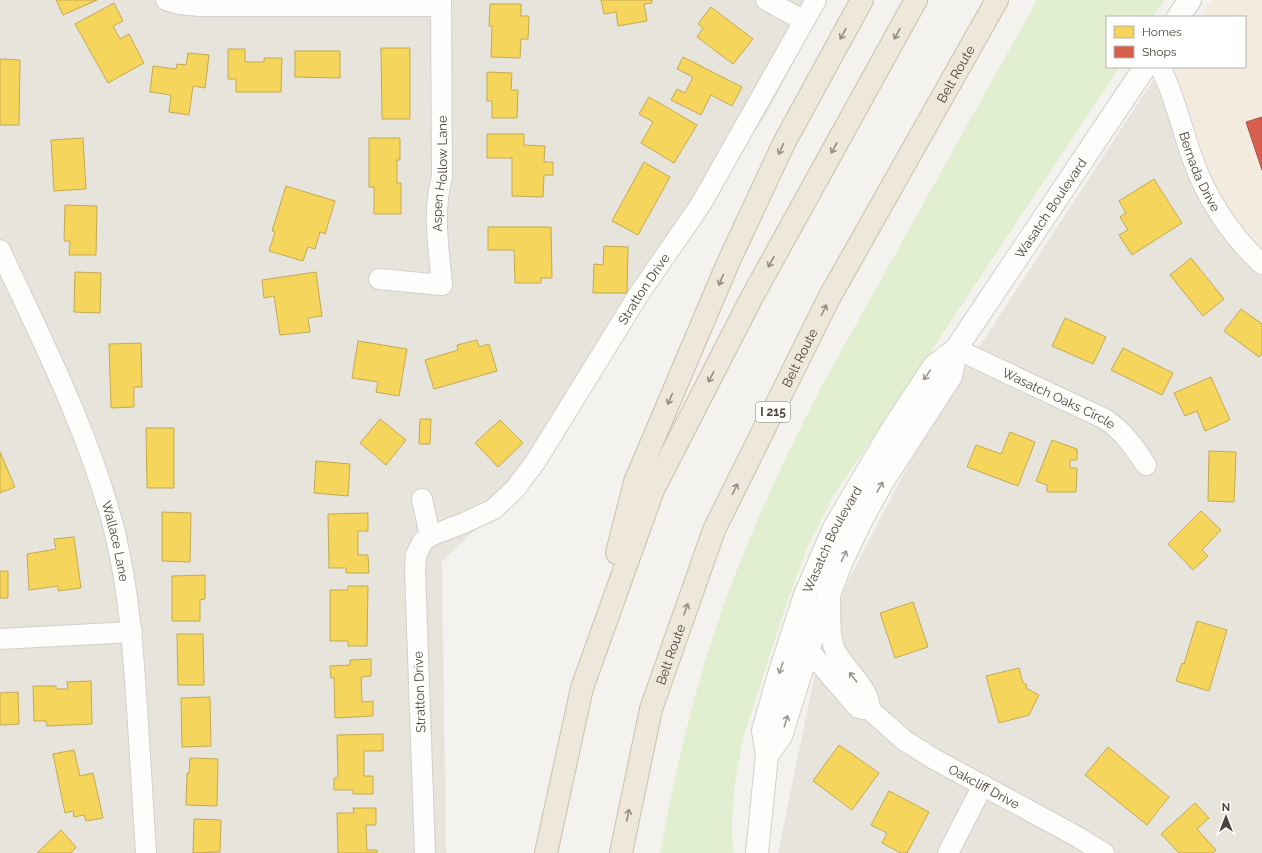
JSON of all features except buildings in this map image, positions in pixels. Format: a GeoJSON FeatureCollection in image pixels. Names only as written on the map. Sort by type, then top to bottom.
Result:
{"type":"FeatureCollection","features":[{"type":"Feature","properties":{"kind":"highway"},"geometry":{"type":"LineString","coordinates":[[546,853],[582,688],[635,482],[728,263],[784,143],[862,0]]}},
{"type":"Feature","properties":{"kind":"highway"},"geometry":{"type":"LineString","coordinates":[[582,688],[653,490],[752,297],[916,0]]}},
{"type":"Feature","properties":{"kind":"highway","name":"Belt Route"},"geometry":{"type":"LineString","coordinates":[[621,853],[651,709],[714,530],[829,298],[997,0]]}},
{"type":"Feature","properties":{"kind":"street"},"geometry":{"type":"LineString","coordinates":[[166,0],[179,4],[200,6],[441,3]]}},
{"type":"Feature","properties":{"kind":"street"},"geometry":{"type":"LineString","coordinates":[[766,0],[804,21]]}},
{"type":"Feature","properties":{"kind":"street","name":"Stratton Drive"},"geometry":{"type":"LineString","coordinates":[[425,853],[414,570],[419,548],[430,536],[464,523],[494,509],[515,489],[536,461],[639,294],[701,204],[816,0]]}},
{"type":"Feature","properties":{"kind":"street"},"geometry":{"type":"LineString","coordinates":[[1179,16],[1190,0]]}},
{"type":"Feature","properties":{"kind":"street","name":"Aspen Hollow Lane"},"geometry":{"type":"LineString","coordinates":[[379,279],[442,285],[436,223],[438,188],[442,177],[441,3]]}},
{"type":"Feature","properties":{"kind":"street","name":"Wasatch Boulevard"},"geometry":{"type":"LineString","coordinates":[[757,853],[767,755],[763,731],[778,678],[805,595],[834,528],[895,424],[934,366],[956,349],[1144,68]]}},
{"type":"Feature","properties":{"kind":"street","name":"Bernada Drive"},"geometry":{"type":"LineString","coordinates":[[1160,68],[1173,94],[1186,141],[1200,177],[1220,213],[1245,246],[1262,264]]}},
{"type":"Feature","properties":{"kind":"street","name":"Wallace Lane"},"geometry":{"type":"LineString","coordinates":[[0,250],[66,395],[94,465],[115,534],[123,568],[132,632],[146,853]]}},
{"type":"Feature","properties":{"kind":"street","name":"Wasatch Boulevard"},"geometry":{"type":"LineString","coordinates":[[767,755],[781,736],[808,650],[841,563],[868,508],[908,442],[951,376],[956,349]]}},
{"type":"Feature","properties":{"kind":"street","name":"Wasatch Oaks Circle"},"geometry":{"type":"LineString","coordinates":[[956,349],[1105,419],[1126,436],[1146,465]]}},
{"type":"Feature","properties":{"kind":"street"},"geometry":{"type":"LineString","coordinates":[[422,498],[430,536]]}},
{"type":"Feature","properties":{"kind":"street"},"geometry":{"type":"LineString","coordinates":[[830,592],[832,635],[835,650],[870,700],[870,710]]}},
{"type":"Feature","properties":{"kind":"street","name":"Oakcliff Drive"},"geometry":{"type":"LineString","coordinates":[[793,631],[858,708],[870,710],[905,741],[1104,853]]}},
{"type":"Feature","properties":{"kind":"street"},"geometry":{"type":"LineString","coordinates":[[0,639],[132,632]]}},
{"type":"Feature","properties":{"kind":"street"},"geometry":{"type":"LineString","coordinates":[[948,853],[983,785]]}},
{"type":"Feature","properties":{"kind":"shaded area"},"geometry":{"type":"Polygon","coordinates":[[[0,0],[827,0],[767,113],[517,491],[442,561],[446,853],[0,853],[0,0]]]}},
{"type":"Feature","properties":{"kind":"shaded area"},"geometry":{"type":"Polygon","coordinates":[[[1213,0],[1262,0],[1262,268],[1214,221],[1153,80],[1162,68],[1246,68],[1246,16],[1201,16],[1213,0]]]}},
{"type":"Feature","properties":{"kind":"shaded area"},"geometry":{"type":"Polygon","coordinates":[[[1153,80],[1214,221],[1262,268],[1262,853],[778,853],[825,625],[933,418],[1153,80]]]}},
{"type":"Feature","properties":{"kind":"green space"},"geometry":{"type":"Polygon","coordinates":[[[1037,0],[1165,0],[1154,16],[1106,16],[1106,68],[1119,68],[834,495],[808,546],[787,602],[743,738],[735,783],[732,825],[733,853],[660,853],[686,730],[722,610],[767,498],[820,389],[1037,0]]]}}]}
